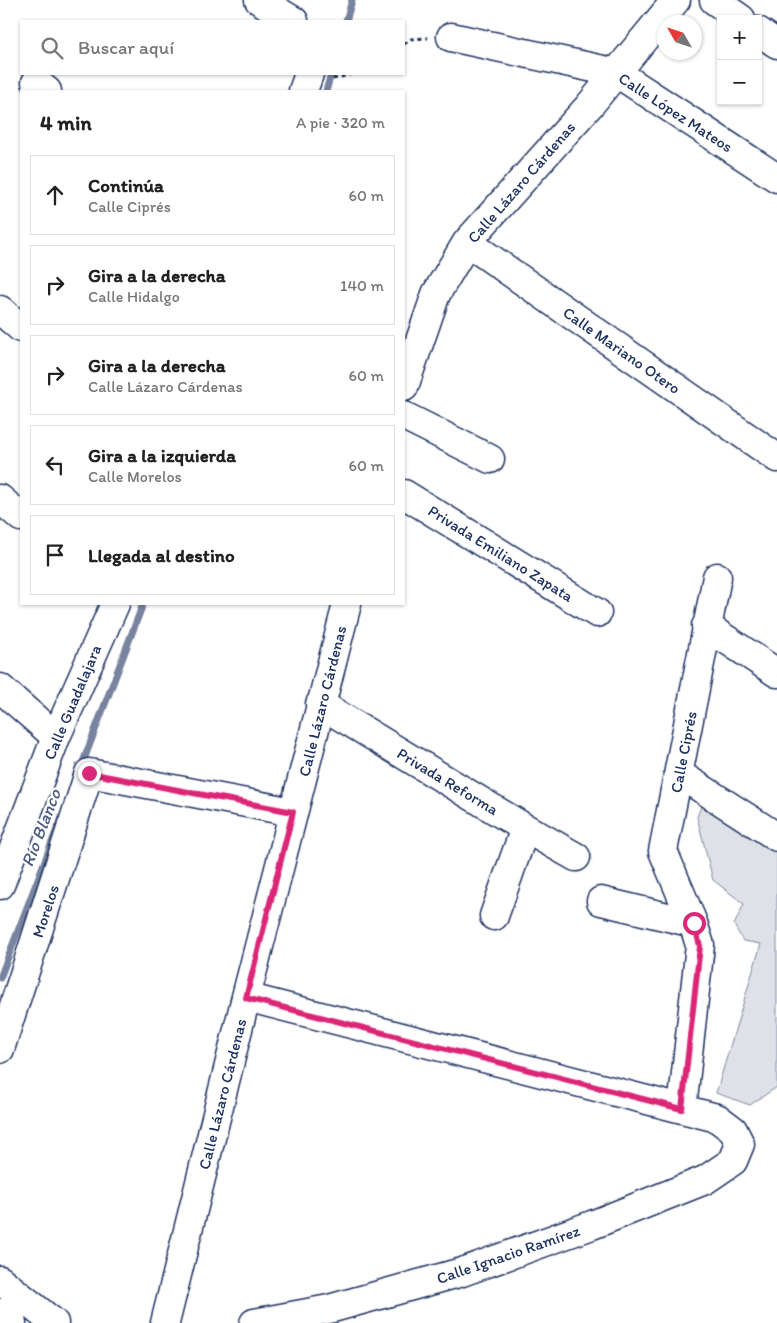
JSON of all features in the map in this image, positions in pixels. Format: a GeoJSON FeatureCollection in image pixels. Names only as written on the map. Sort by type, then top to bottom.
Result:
{"type":"FeatureCollection","features":[{"type":"Feature","properties":{"kind":"street"},"geometry":{"type":"LineString","coordinates":[[259,0],[295,14]]}},
{"type":"Feature","properties":{"kind":"street","name":"Calle Lázaro Cárdenas"},"geometry":{"type":"LineString","coordinates":[[405,384],[436,294],[468,242],[617,73],[676,0]]}},
{"type":"Feature","properties":{"kind":"street"},"geometry":{"type":"LineString","coordinates":[[714,0],[735,15]]}},
{"type":"Feature","properties":{"kind":"street"},"geometry":{"type":"LineString","coordinates":[[762,34],[777,44]]}},
{"type":"Feature","properties":{"kind":"street","name":"Calle López Mateos"},"geometry":{"type":"LineString","coordinates":[[451,37],[617,73],[777,178]]}},
{"type":"Feature","properties":{"kind":"street"},"geometry":{"type":"LineString","coordinates":[[303,90],[319,77]]}},
{"type":"Feature","properties":{"kind":"street","name":"Calle Mariano Otero"},"geometry":{"type":"LineString","coordinates":[[468,242],[777,458]]}},
{"type":"Feature","properties":{"kind":"street"},"geometry":{"type":"LineString","coordinates":[[0,310],[20,327]]}},
{"type":"Feature","properties":{"kind":"street"},"geometry":{"type":"LineString","coordinates":[[405,416],[490,459]]}},
{"type":"Feature","properties":{"kind":"street","name":"Privada Emiliano Zapata"},"geometry":{"type":"LineString","coordinates":[[405,495],[597,613]]}},
{"type":"Feature","properties":{"kind":"street"},"geometry":{"type":"LineString","coordinates":[[0,499],[20,516]]}},
{"type":"Feature","properties":{"kind":"street","name":"Calle Ciprés"},"geometry":{"type":"LineString","coordinates":[[682,1109],[700,946],[694,923],[663,851],[717,577]]}},
{"type":"Feature","properties":{"kind":"street","name":"Calle Guadalajara"},"geometry":{"type":"LineString","coordinates":[[0,885],[56,737],[115,605]]}},
{"type":"Feature","properties":{"kind":"street","name":"Calle Lázaro Cárdenas"},"geometry":{"type":"LineString","coordinates":[[165,1323],[320,704],[347,605]]}},
{"type":"Feature","properties":{"kind":"street"},"geometry":{"type":"LineString","coordinates":[[706,626],[777,673]]}},
{"type":"Feature","properties":{"kind":"street"},"geometry":{"type":"LineString","coordinates":[[0,688],[56,737]]}},
{"type":"Feature","properties":{"kind":"street","name":"Privada Reforma"},"geometry":{"type":"LineString","coordinates":[[320,704],[576,857]]}},
{"type":"Feature","properties":{"kind":"street","name":"Morelos"},"geometry":{"type":"LineString","coordinates":[[0,1049],[89,773],[293,812]]}},
{"type":"Feature","properties":{"kind":"street"},"geometry":{"type":"LineString","coordinates":[[679,774],[777,837]]}},
{"type":"Feature","properties":{"kind":"street"},"geometry":{"type":"LineString","coordinates":[[494,916],[525,828]]}},
{"type":"Feature","properties":{"kind":"street"},"geometry":{"type":"LineString","coordinates":[[601,901],[694,923]]}},
{"type":"Feature","properties":{"kind":"street"},"geometry":{"type":"LineString","coordinates":[[246,998],[682,1109]]}},
{"type":"Feature","properties":{"kind":"street","name":"Calle Ignacio Ramírez"},"geometry":{"type":"LineString","coordinates":[[254,1323],[329,1309],[462,1272],[592,1225],[705,1180],[733,1161],[740,1144],[733,1130],[717,1118],[682,1109]]}},
{"type":"Feature","properties":{"kind":"street"},"geometry":{"type":"LineString","coordinates":[[0,1280],[54,1323]]}},
{"type":"Feature","properties":{"kind":"street"},"geometry":{"type":"LineString","coordinates":[[0,1313],[12,1323]]}},
{"type":"Feature","properties":{"kind":"path"},"geometry":{"type":"LineString","coordinates":[[319,77],[341,75]]}},
{"type":"Feature","properties":{"kind":"shaded area"},"geometry":{"type":"Polygon","coordinates":[[[703,801],[777,848],[777,1087],[750,1105],[716,1093],[761,944],[743,941],[734,925],[744,904],[713,880],[697,817],[703,801]]]}},
{"type":"Feature","properties":{"kind":"waterway","name":"Río Blanco"},"geometry":{"type":"LineString","coordinates":[[346,20],[352,0]]}},
{"type":"Feature","properties":{"kind":"waterway","name":"Río Blanco"},"geometry":{"type":"LineString","coordinates":[[326,90],[331,75]]}},
{"type":"Feature","properties":{"kind":"waterway","name":"Río Blanco"},"geometry":{"type":"LineString","coordinates":[[80,770],[143,605]]}},
{"type":"Feature","properties":{"kind":"waterway","name":"Río Blanco"},"geometry":{"type":"LineString","coordinates":[[0,978],[57,829]]}},
{"type":"Feature","properties":{"kind":"route"},"geometry":{"type":"LineString","coordinates":[[89,773],[293,812],[246,998],[682,1109],[700,946],[694,923]]}}]}
